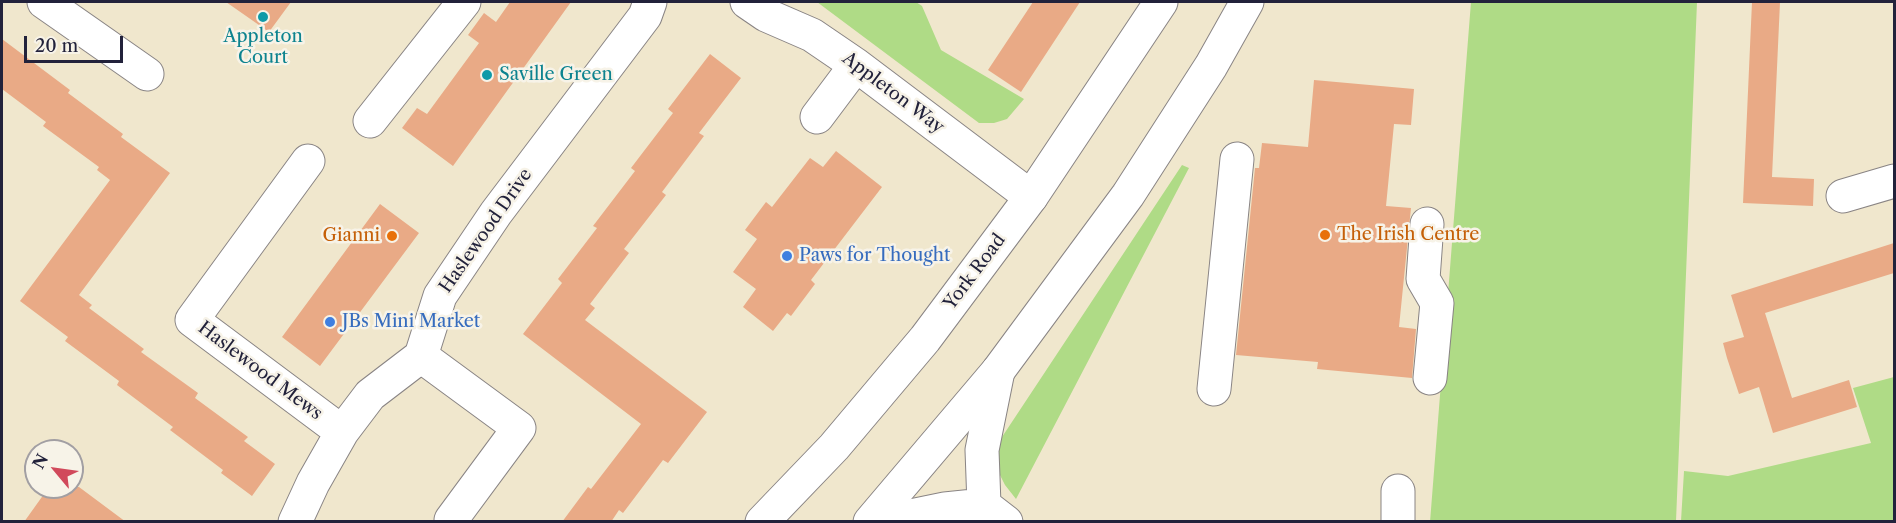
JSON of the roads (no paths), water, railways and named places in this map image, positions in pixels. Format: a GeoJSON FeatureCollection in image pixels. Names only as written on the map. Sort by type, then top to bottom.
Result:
{"type":"FeatureCollection","features":[{"type":"Feature","properties":{"kind":"main road"},"geometry":{"type":"LineString","coordinates":[[44,2],[147,74]]}},
{"type":"Feature","properties":{"kind":"main road"},"geometry":{"type":"LineString","coordinates":[[370,122],[464,2]]}},
{"type":"Feature","properties":{"kind":"main road","name":"Haslewood Drive"},"geometry":{"type":"LineString","coordinates":[[421,356],[440,296],[496,213],[645,16],[650,2]]}},
{"type":"Feature","properties":{"kind":"main road","name":"Appleton Way"},"geometry":{"type":"LineString","coordinates":[[747,2],[766,15],[812,34],[1031,197]]}},
{"type":"Feature","properties":{"kind":"main road","name":"York Road"},"geometry":{"type":"LineString","coordinates":[[762,522],[834,447],[925,339],[1031,197],[1161,2]]}},
{"type":"Feature","properties":{"kind":"main road"},"geometry":{"type":"LineString","coordinates":[[870,522],[998,371],[1134,186],[1211,66],[1247,2]]}},
{"type":"Feature","properties":{"kind":"main road"},"geometry":{"type":"LineString","coordinates":[[817,117],[856,65]]}},
{"type":"Feature","properties":{"kind":"main road"},"geometry":{"type":"LineString","coordinates":[[1214,388],[1238,159]]}},
{"type":"Feature","properties":{"kind":"main road","name":"Haslewood Mews"},"geometry":{"type":"LineString","coordinates":[[308,161],[192,320],[342,432]]}},
{"type":"Feature","properties":{"kind":"main road"},"geometry":{"type":"LineString","coordinates":[[1843,196],[1894,181]]}},
{"type":"Feature","properties":{"kind":"main road"},"geometry":{"type":"LineString","coordinates":[[1427,224],[1423,279],[1437,303],[1430,378]]}},
{"type":"Feature","properties":{"kind":"main road"},"geometry":{"type":"LineString","coordinates":[[295,522],[342,432],[370,395],[421,356],[519,428],[451,520]]}},
{"type":"Feature","properties":{"kind":"main road"},"geometry":{"type":"LineString","coordinates":[[882,522],[945,509],[995,513],[981,450],[998,371]]}},
{"type":"Feature","properties":{"kind":"place","name":"Appleton Court"},"geometry":{"type":"Point","coordinates":[263,17]}},
{"type":"Feature","properties":{"kind":"place","name":"Saville Green"},"geometry":{"type":"Point","coordinates":[487,75]}},
{"type":"Feature","properties":{"kind":"place","name":"The Irish Centre"},"geometry":{"type":"Point","coordinates":[1325,235]}},
{"type":"Feature","properties":{"kind":"place","name":"Gianni"},"geometry":{"type":"Point","coordinates":[392,236]}},
{"type":"Feature","properties":{"kind":"place","name":"Paws for Thought"},"geometry":{"type":"Point","coordinates":[787,256]}},
{"type":"Feature","properties":{"kind":"place","name":"JBs Mini Market"},"geometry":{"type":"Point","coordinates":[330,322]}}]}
